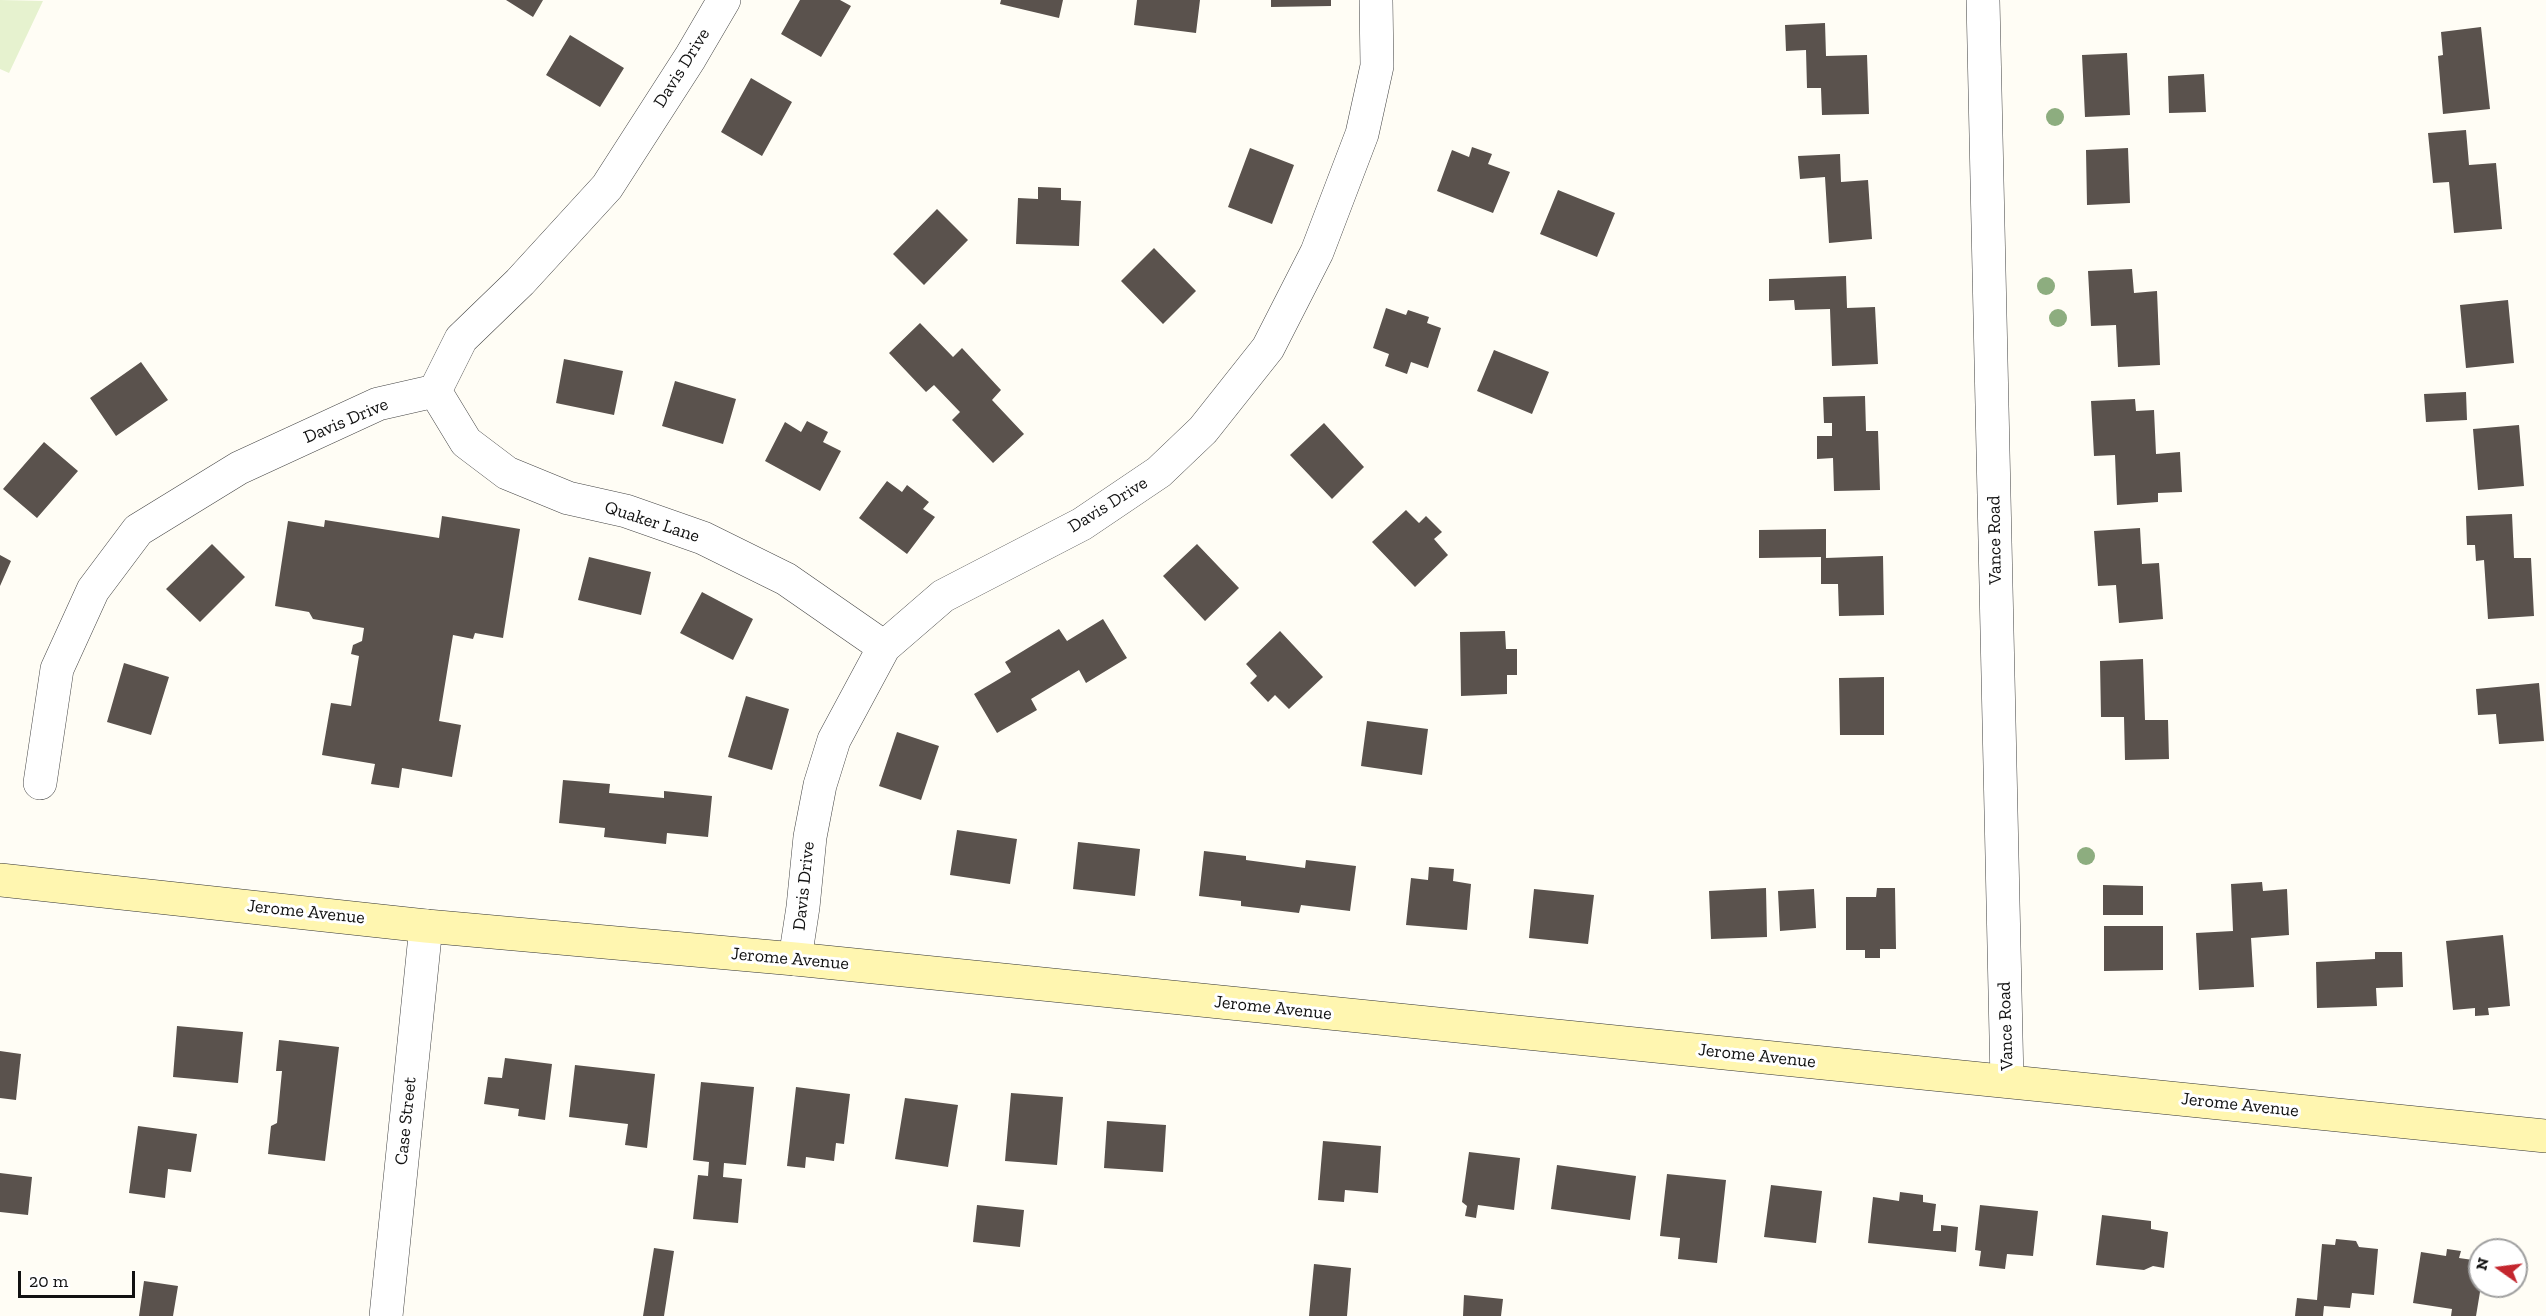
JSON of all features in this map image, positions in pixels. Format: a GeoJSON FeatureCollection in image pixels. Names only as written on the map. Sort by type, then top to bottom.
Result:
{"type":"FeatureCollection","features":[{"type":"Feature","properties":{"kind":"main road","name":"Jerome Avenue"},"geometry":{"type":"LineString","coordinates":[[0,880],[426,926],[795,959],[2546,1136]]}},
{"type":"Feature","properties":{"kind":"street","name":"Davis Drive"},"geometry":{"type":"LineString","coordinates":[[40,783],[57,669],[93,590],[138,530],[239,468],[378,404],[435,391],[461,339],[520,282],[607,187],[690,58],[724,0]]}},
{"type":"Feature","properties":{"kind":"street","name":"Davis Drive"},"geometry":{"type":"LineString","coordinates":[[795,959],[804,907],[810,837],[820,785],[834,740],[884,647],[943,596],[1082,524],[1159,472],[1203,430],[1268,348],[1317,252],[1362,134],[1377,66],[1376,0]]}},
{"type":"Feature","properties":{"kind":"street","name":"Vance Road"},"geometry":{"type":"LineString","coordinates":[[1983,0],[2007,1081]]}},
{"type":"Feature","properties":{"kind":"street","name":"Quaker Lane"},"geometry":{"type":"LineString","coordinates":[[435,391],[466,442],[507,473],[568,498],[626,511],[703,538],[786,579],[884,647]]}},
{"type":"Feature","properties":{"kind":"street","name":"Case Street"},"geometry":{"type":"LineString","coordinates":[[386,1316],[426,926]]}},
{"type":"Feature","properties":{"kind":"green space"},"geometry":{"type":"Polygon","coordinates":[[[0,0],[43,1],[9,73],[0,69],[0,0]]]}},
{"type":"Feature","properties":{"kind":"building"},"geometry":{"type":"Polygon","coordinates":[[[506,0],[543,0],[533,17],[506,0]]]}},
{"type":"Feature","properties":{"kind":"building"},"geometry":{"type":"Polygon","coordinates":[[[800,0],[840,0],[851,6],[821,57],[781,34],[800,0]]]}},
{"type":"Feature","properties":{"kind":"building"},"geometry":{"type":"Polygon","coordinates":[[[1001,0],[1063,0],[1059,18],[1000,4],[1001,0]]]}},
{"type":"Feature","properties":{"kind":"building"},"geometry":{"type":"Polygon","coordinates":[[[1137,0],[1200,0],[1196,33],[1134,25],[1137,0]]]}},
{"type":"Feature","properties":{"kind":"building"},"geometry":{"type":"Polygon","coordinates":[[[1271,0],[1331,0],[1331,6],[1271,7],[1271,0]]]}},
{"type":"Feature","properties":{"kind":"building"},"geometry":{"type":"Polygon","coordinates":[[[1825,23],[1826,56],[1867,55],[1869,114],[1822,115],[1821,88],[1807,88],[1806,50],[1786,51],[1785,25],[1825,23]]]}},
{"type":"Feature","properties":{"kind":"building"},"geometry":{"type":"Polygon","coordinates":[[[2481,27],[2490,109],[2443,114],[2438,56],[2443,55],[2441,32],[2481,27]]]}},
{"type":"Feature","properties":{"kind":"building"},"geometry":{"type":"Polygon","coordinates":[[[570,35],[624,68],[600,107],[546,75],[570,35]]]}},
{"type":"Feature","properties":{"kind":"building"},"geometry":{"type":"Polygon","coordinates":[[[2127,53],[2130,115],[2085,117],[2082,55],[2127,53]]]}},
{"type":"Feature","properties":{"kind":"building"},"geometry":{"type":"Polygon","coordinates":[[[2204,74],[2206,112],[2169,113],[2168,76],[2204,74]]]}},
{"type":"Feature","properties":{"kind":"building"},"geometry":{"type":"Polygon","coordinates":[[[751,78],[792,102],[762,156],[721,132],[751,78]]]}},
{"type":"Feature","properties":{"kind":"building"},"geometry":{"type":"Polygon","coordinates":[[[2466,130],[2469,165],[2496,163],[2502,229],[2454,233],[2449,182],[2433,183],[2428,133],[2466,130]]]}},
{"type":"Feature","properties":{"kind":"building"},"geometry":{"type":"Polygon","coordinates":[[[1472,147],[1492,154],[1488,164],[1510,172],[1493,213],[1437,191],[1452,150],[1469,157],[1472,147]]]}},
{"type":"Feature","properties":{"kind":"building"},"geometry":{"type":"Polygon","coordinates":[[[1250,148],[1294,165],[1272,224],[1228,207],[1250,148]]]}},
{"type":"Feature","properties":{"kind":"building"},"geometry":{"type":"Polygon","coordinates":[[[2128,148],[2130,203],[2087,205],[2086,150],[2128,148]]]}},
{"type":"Feature","properties":{"kind":"building"},"geometry":{"type":"Polygon","coordinates":[[[1840,154],[1841,182],[1868,180],[1872,239],[1829,243],[1825,177],[1800,179],[1798,156],[1840,154]]]}},
{"type":"Feature","properties":{"kind":"building"},"geometry":{"type":"Polygon","coordinates":[[[1038,187],[1061,188],[1061,200],[1081,201],[1079,246],[1016,244],[1018,198],[1038,199],[1038,187]]]}},
{"type":"Feature","properties":{"kind":"building"},"geometry":{"type":"Polygon","coordinates":[[[1558,190],[1615,213],[1597,257],[1540,234],[1558,190]]]}},
{"type":"Feature","properties":{"kind":"building"},"geometry":{"type":"Polygon","coordinates":[[[937,209],[968,240],[924,285],[893,254],[937,209]]]}},
{"type":"Feature","properties":{"kind":"building"},"geometry":{"type":"Polygon","coordinates":[[[1154,248],[1196,291],[1163,324],[1121,281],[1154,248]]]}},
{"type":"Feature","properties":{"kind":"building"},"geometry":{"type":"Polygon","coordinates":[[[2132,269],[2134,293],[2157,291],[2160,365],[2118,367],[2116,325],[2091,326],[2088,271],[2132,269]]]}},
{"type":"Feature","properties":{"kind":"building"},"geometry":{"type":"Polygon","coordinates":[[[1846,276],[1847,308],[1875,307],[1878,364],[1832,366],[1830,309],[1795,310],[1794,300],[1769,301],[1769,279],[1846,276]]]}},
{"type":"Feature","properties":{"kind":"building"},"geometry":{"type":"Polygon","coordinates":[[[2508,300],[2514,363],[2466,368],[2460,305],[2508,300]]]}},
{"type":"Feature","properties":{"kind":"building"},"geometry":{"type":"Polygon","coordinates":[[[1386,308],[1406,315],[1408,310],[1429,317],[1427,323],[1441,328],[1428,368],[1411,362],[1407,374],[1385,366],[1389,354],[1373,348],[1386,308]]]}},
{"type":"Feature","properties":{"kind":"building"},"geometry":{"type":"Polygon","coordinates":[[[920,323],[953,357],[962,348],[1001,390],[992,400],[1024,434],[993,463],[952,420],[960,412],[934,385],[926,392],[889,353],[920,323]]]}},
{"type":"Feature","properties":{"kind":"building"},"geometry":{"type":"Polygon","coordinates":[[[1494,350],[1549,372],[1532,414],[1477,391],[1494,350]]]}},
{"type":"Feature","properties":{"kind":"building"},"geometry":{"type":"Polygon","coordinates":[[[564,359],[623,371],[614,415],[556,403],[564,359]]]}},
{"type":"Feature","properties":{"kind":"building"},"geometry":{"type":"Polygon","coordinates":[[[141,362],[168,400],[116,436],[90,398],[141,362]]]}},
{"type":"Feature","properties":{"kind":"building"},"geometry":{"type":"Polygon","coordinates":[[[675,381],[736,399],[723,444],[662,426],[675,381]]]}},
{"type":"Feature","properties":{"kind":"building"},"geometry":{"type":"Polygon","coordinates":[[[2466,392],[2467,420],[2426,422],[2424,394],[2466,392]]]}},
{"type":"Feature","properties":{"kind":"building"},"geometry":{"type":"Polygon","coordinates":[[[1865,396],[1866,431],[1878,431],[1880,490],[1834,491],[1833,458],[1817,459],[1817,436],[1832,436],[1832,423],[1824,423],[1823,397],[1865,396]]]}},
{"type":"Feature","properties":{"kind":"building"},"geometry":{"type":"Polygon","coordinates":[[[2135,399],[2136,411],[2154,410],[2156,454],[2180,452],[2182,492],[2158,493],[2158,502],[2117,505],[2115,455],[2094,456],[2091,401],[2135,399]]]}},
{"type":"Feature","properties":{"kind":"building"},"geometry":{"type":"Polygon","coordinates":[[[807,421],[828,432],[823,442],[841,451],[820,491],[765,461],[785,422],[801,432],[807,421]]]}},
{"type":"Feature","properties":{"kind":"building"},"geometry":{"type":"Polygon","coordinates":[[[1324,423],[1364,467],[1332,499],[1290,455],[1324,423]]]}},
{"type":"Feature","properties":{"kind":"building"},"geometry":{"type":"Polygon","coordinates":[[[2519,425],[2524,486],[2478,490],[2473,429],[2519,425]]]}},
{"type":"Feature","properties":{"kind":"building"},"geometry":{"type":"Polygon","coordinates":[[[44,442],[78,471],[37,518],[3,489],[44,442]]]}},
{"type":"Feature","properties":{"kind":"building"},"geometry":{"type":"Polygon","coordinates":[[[887,481],[902,492],[907,485],[929,502],[923,509],[935,517],[907,554],[859,518],[887,481]]]}},
{"type":"Feature","properties":{"kind":"building"},"geometry":{"type":"Polygon","coordinates":[[[1406,510],[1419,523],[1426,516],[1442,532],[1434,539],[1448,555],[1415,587],[1372,542],[1406,510]]]}},
{"type":"Feature","properties":{"kind":"building"},"geometry":{"type":"Polygon","coordinates":[[[2512,514],[2514,558],[2531,558],[2534,616],[2488,619],[2484,560],[2476,561],[2475,545],[2467,545],[2466,516],[2512,514]]]}},
{"type":"Feature","properties":{"kind":"building"},"geometry":{"type":"Polygon","coordinates":[[[442,516],[520,529],[503,638],[475,633],[473,639],[453,635],[439,721],[461,725],[452,777],[402,768],[399,788],[371,784],[375,764],[322,755],[331,703],[351,706],[359,656],[351,654],[353,645],[362,641],[364,628],[313,619],[309,612],[275,606],[288,521],[324,527],[325,520],[439,538],[442,516]]]}},
{"type":"Feature","properties":{"kind":"building"},"geometry":{"type":"Polygon","coordinates":[[[2140,528],[2142,564],[2159,563],[2163,619],[2119,623],[2116,585],[2098,586],[2094,531],[2140,528]]]}},
{"type":"Feature","properties":{"kind":"building"},"geometry":{"type":"Polygon","coordinates":[[[1826,529],[1826,558],[1883,556],[1884,615],[1839,616],[1838,584],[1821,584],[1821,557],[1759,558],[1759,530],[1826,529]]]}},
{"type":"Feature","properties":{"kind":"building"},"geometry":{"type":"Polygon","coordinates":[[[212,544],[245,577],[200,622],[166,589],[212,544]]]}},
{"type":"Feature","properties":{"kind":"building"},"geometry":{"type":"Polygon","coordinates":[[[1197,544],[1239,588],[1205,621],[1163,576],[1197,544]]]}},
{"type":"Feature","properties":{"kind":"building"},"geometry":{"type":"Polygon","coordinates":[[[0,555],[11,561],[0,586],[0,555]]]}},
{"type":"Feature","properties":{"kind":"building"},"geometry":{"type":"Polygon","coordinates":[[[589,557],[651,572],[641,615],[578,600],[589,557]]]}},
{"type":"Feature","properties":{"kind":"building"},"geometry":{"type":"Polygon","coordinates":[[[702,592],[753,619],[733,660],[680,633],[702,592]]]}},
{"type":"Feature","properties":{"kind":"building"},"geometry":{"type":"Polygon","coordinates":[[[1103,619],[1127,658],[1086,683],[1079,670],[1031,699],[1037,710],[997,733],[974,694],[1011,672],[1005,662],[1059,629],[1067,641],[1103,619]]]}},
{"type":"Feature","properties":{"kind":"building"},"geometry":{"type":"Polygon","coordinates":[[[1280,631],[1323,677],[1289,709],[1275,695],[1268,702],[1250,683],[1257,676],[1246,664],[1280,631]]]}},
{"type":"Feature","properties":{"kind":"building"},"geometry":{"type":"Polygon","coordinates":[[[1505,631],[1506,649],[1517,649],[1517,675],[1507,675],[1507,694],[1461,696],[1460,632],[1505,631]]]}},
{"type":"Feature","properties":{"kind":"building"},"geometry":{"type":"Polygon","coordinates":[[[2143,659],[2145,720],[2168,720],[2169,759],[2125,760],[2124,717],[2101,717],[2100,661],[2143,659]]]}},
{"type":"Feature","properties":{"kind":"building"},"geometry":{"type":"Polygon","coordinates":[[[124,663],[169,677],[151,735],[107,722],[124,663]]]}},
{"type":"Feature","properties":{"kind":"building"},"geometry":{"type":"Polygon","coordinates":[[[1884,677],[1884,735],[1840,735],[1839,678],[1884,677]]]}},
{"type":"Feature","properties":{"kind":"building"},"geometry":{"type":"Polygon","coordinates":[[[2539,683],[2544,741],[2499,744],[2496,714],[2478,715],[2476,689],[2539,683]]]}},
{"type":"Feature","properties":{"kind":"building"},"geometry":{"type":"Polygon","coordinates":[[[746,696],[789,709],[772,770],[728,757],[746,696]]]}},
{"type":"Feature","properties":{"kind":"building"},"geometry":{"type":"Polygon","coordinates":[[[1367,721],[1428,729],[1422,775],[1361,766],[1367,721]]]}},
{"type":"Feature","properties":{"kind":"building"},"geometry":{"type":"Polygon","coordinates":[[[897,732],[939,746],[921,800],[879,786],[897,732]]]}},
{"type":"Feature","properties":{"kind":"building"},"geometry":{"type":"Polygon","coordinates":[[[563,780],[610,784],[609,793],[664,798],[664,791],[712,796],[708,837],[667,833],[666,844],[604,837],[605,828],[559,823],[563,780]]]}},
{"type":"Feature","properties":{"kind":"building"},"geometry":{"type":"Polygon","coordinates":[[[957,830],[1017,839],[1010,884],[950,875],[957,830]]]}},
{"type":"Feature","properties":{"kind":"building"},"geometry":{"type":"Polygon","coordinates":[[[1078,842],[1140,849],[1135,896],[1073,889],[1078,842]]]}},
{"type":"Feature","properties":{"kind":"building"},"geometry":{"type":"Polygon","coordinates":[[[1204,851],[1246,856],[1246,860],[1305,868],[1306,860],[1356,866],[1350,911],[1301,905],[1299,913],[1241,906],[1241,901],[1199,896],[1204,851]]]}},
{"type":"Feature","properties":{"kind":"building"},"geometry":{"type":"Polygon","coordinates":[[[1429,867],[1454,869],[1453,881],[1471,884],[1467,930],[1406,925],[1411,878],[1428,880],[1429,867]]]}},
{"type":"Feature","properties":{"kind":"building"},"geometry":{"type":"Polygon","coordinates":[[[2262,882],[2263,891],[2287,889],[2289,935],[2251,938],[2254,987],[2199,990],[2196,933],[2233,931],[2231,884],[2262,882]]]}},
{"type":"Feature","properties":{"kind":"building"},"geometry":{"type":"Polygon","coordinates":[[[2103,885],[2143,886],[2143,915],[2103,915],[2103,885]]]}},
{"type":"Feature","properties":{"kind":"building"},"geometry":{"type":"Polygon","coordinates":[[[1766,888],[1767,937],[1711,939],[1709,891],[1766,888]]]}},
{"type":"Feature","properties":{"kind":"building"},"geometry":{"type":"Polygon","coordinates":[[[1877,888],[1895,888],[1896,949],[1880,949],[1880,958],[1865,958],[1865,950],[1846,950],[1846,897],[1876,897],[1877,888]]]}},
{"type":"Feature","properties":{"kind":"building"},"geometry":{"type":"Polygon","coordinates":[[[1534,889],[1594,895],[1588,944],[1529,938],[1534,889]]]}},
{"type":"Feature","properties":{"kind":"building"},"geometry":{"type":"Polygon","coordinates":[[[1814,889],[1816,928],[1780,931],[1778,891],[1814,889]]]}},
{"type":"Feature","properties":{"kind":"building"},"geometry":{"type":"Polygon","coordinates":[[[2104,926],[2163,926],[2163,970],[2104,971],[2104,926]]]}},
{"type":"Feature","properties":{"kind":"building"},"geometry":{"type":"Polygon","coordinates":[[[2503,935],[2510,1006],[2488,1008],[2489,1015],[2475,1016],[2475,1008],[2453,1010],[2446,941],[2503,935]]]}},
{"type":"Feature","properties":{"kind":"building"},"geometry":{"type":"Polygon","coordinates":[[[2375,952],[2402,952],[2403,987],[2376,988],[2377,1006],[2317,1008],[2316,962],[2375,959],[2375,952]]]}},
{"type":"Feature","properties":{"kind":"building"},"geometry":{"type":"Polygon","coordinates":[[[177,1026],[243,1032],[238,1083],[173,1077],[177,1026]]]}},
{"type":"Feature","properties":{"kind":"building"},"geometry":{"type":"Polygon","coordinates":[[[279,1040],[339,1047],[325,1161],[268,1154],[271,1126],[277,1123],[282,1071],[276,1071],[279,1040]]]}},
{"type":"Feature","properties":{"kind":"building"},"geometry":{"type":"Polygon","coordinates":[[[0,1051],[21,1054],[16,1100],[0,1098],[0,1051]]]}},
{"type":"Feature","properties":{"kind":"building"},"geometry":{"type":"Polygon","coordinates":[[[505,1058],[552,1064],[545,1120],[518,1116],[519,1109],[484,1104],[488,1077],[502,1078],[505,1058]]]}},
{"type":"Feature","properties":{"kind":"building"},"geometry":{"type":"Polygon","coordinates":[[[575,1065],[655,1074],[647,1148],[625,1145],[628,1124],[569,1117],[575,1065]]]}},
{"type":"Feature","properties":{"kind":"building"},"geometry":{"type":"Polygon","coordinates":[[[701,1082],[754,1087],[746,1165],[724,1163],[723,1177],[742,1179],[738,1223],[693,1219],[698,1175],[708,1176],[709,1162],[693,1160],[701,1082]]]}},
{"type":"Feature","properties":{"kind":"building"},"geometry":{"type":"Polygon","coordinates":[[[796,1087],[850,1094],[844,1144],[836,1143],[834,1161],[806,1157],[805,1168],[787,1166],[796,1087]]]}},
{"type":"Feature","properties":{"kind":"building"},"geometry":{"type":"Polygon","coordinates":[[[1011,1093],[1063,1097],[1057,1165],[1005,1161],[1011,1093]]]}},
{"type":"Feature","properties":{"kind":"building"},"geometry":{"type":"Polygon","coordinates":[[[905,1098],[958,1105],[948,1167],[895,1159],[905,1098]]]}},
{"type":"Feature","properties":{"kind":"building"},"geometry":{"type":"Polygon","coordinates":[[[1107,1121],[1166,1125],[1163,1172],[1104,1168],[1107,1121]]]}},
{"type":"Feature","properties":{"kind":"building"},"geometry":{"type":"Polygon","coordinates":[[[138,1126],[197,1134],[191,1172],[168,1169],[165,1198],[129,1193],[138,1126]]]}},
{"type":"Feature","properties":{"kind":"building"},"geometry":{"type":"Polygon","coordinates":[[[1323,1141],[1381,1146],[1378,1193],[1345,1190],[1344,1202],[1318,1200],[1323,1141]]]}},
{"type":"Feature","properties":{"kind":"building"},"geometry":{"type":"Polygon","coordinates":[[[1469,1152],[1520,1158],[1514,1210],[1478,1205],[1476,1218],[1465,1216],[1467,1206],[1462,1202],[1469,1152]]]}},
{"type":"Feature","properties":{"kind":"building"},"geometry":{"type":"Polygon","coordinates":[[[1557,1165],[1636,1176],[1630,1220],[1551,1209],[1557,1165]]]}},
{"type":"Feature","properties":{"kind":"building"},"geometry":{"type":"Polygon","coordinates":[[[0,1173],[32,1177],[28,1215],[0,1212],[0,1173]]]}},
{"type":"Feature","properties":{"kind":"building"},"geometry":{"type":"Polygon","coordinates":[[[1667,1174],[1726,1180],[1717,1263],[1678,1259],[1680,1238],[1660,1236],[1667,1174]]]}},
{"type":"Feature","properties":{"kind":"building"},"geometry":{"type":"Polygon","coordinates":[[[1771,1185],[1822,1191],[1816,1243],[1764,1237],[1771,1185]]]}},
{"type":"Feature","properties":{"kind":"building"},"geometry":{"type":"Polygon","coordinates":[[[1900,1192],[1923,1195],[1923,1202],[1936,1204],[1933,1231],[1941,1231],[1941,1225],[1958,1227],[1956,1252],[1868,1243],[1873,1197],[1899,1201],[1900,1192]]]}},
{"type":"Feature","properties":{"kind":"building"},"geometry":{"type":"Polygon","coordinates":[[[977,1205],[1024,1210],[1020,1247],[973,1242],[977,1205]]]}},
{"type":"Feature","properties":{"kind":"building"},"geometry":{"type":"Polygon","coordinates":[[[1980,1205],[2038,1211],[2033,1256],[2007,1254],[2005,1269],[1979,1266],[1981,1251],[1975,1250],[1980,1205]]]}},
{"type":"Feature","properties":{"kind":"building"},"geometry":{"type":"Polygon","coordinates":[[[2102,1215],[2151,1221],[2151,1229],[2168,1232],[2164,1268],[2153,1266],[2144,1270],[2096,1265],[2102,1215]]]}},
{"type":"Feature","properties":{"kind":"building"},"geometry":{"type":"Polygon","coordinates":[[[2336,1239],[2356,1241],[2359,1247],[2378,1249],[2374,1295],[2352,1293],[2350,1308],[2324,1306],[2323,1316],[2295,1316],[2297,1298],[2317,1300],[2322,1244],[2335,1245],[2336,1239]]]}},
{"type":"Feature","properties":{"kind":"building"},"geometry":{"type":"Polygon","coordinates":[[[654,1248],[674,1251],[664,1316],[643,1316],[654,1248]]]}},
{"type":"Feature","properties":{"kind":"building"},"geometry":{"type":"Polygon","coordinates":[[[2447,1249],[2461,1251],[2459,1258],[2468,1259],[2468,1298],[2479,1298],[2476,1316],[2451,1316],[2452,1309],[2413,1303],[2421,1252],[2446,1256],[2447,1249]]]}},
{"type":"Feature","properties":{"kind":"building"},"geometry":{"type":"Polygon","coordinates":[[[1314,1264],[1351,1268],[1347,1316],[1309,1316],[1314,1264]]]}},
{"type":"Feature","properties":{"kind":"building"},"geometry":{"type":"Polygon","coordinates":[[[144,1281],[178,1286],[173,1316],[139,1316],[144,1281]]]}},
{"type":"Feature","properties":{"kind":"building"},"geometry":{"type":"Polygon","coordinates":[[[1464,1295],[1503,1299],[1501,1316],[1463,1316],[1464,1295]]]}}]}
